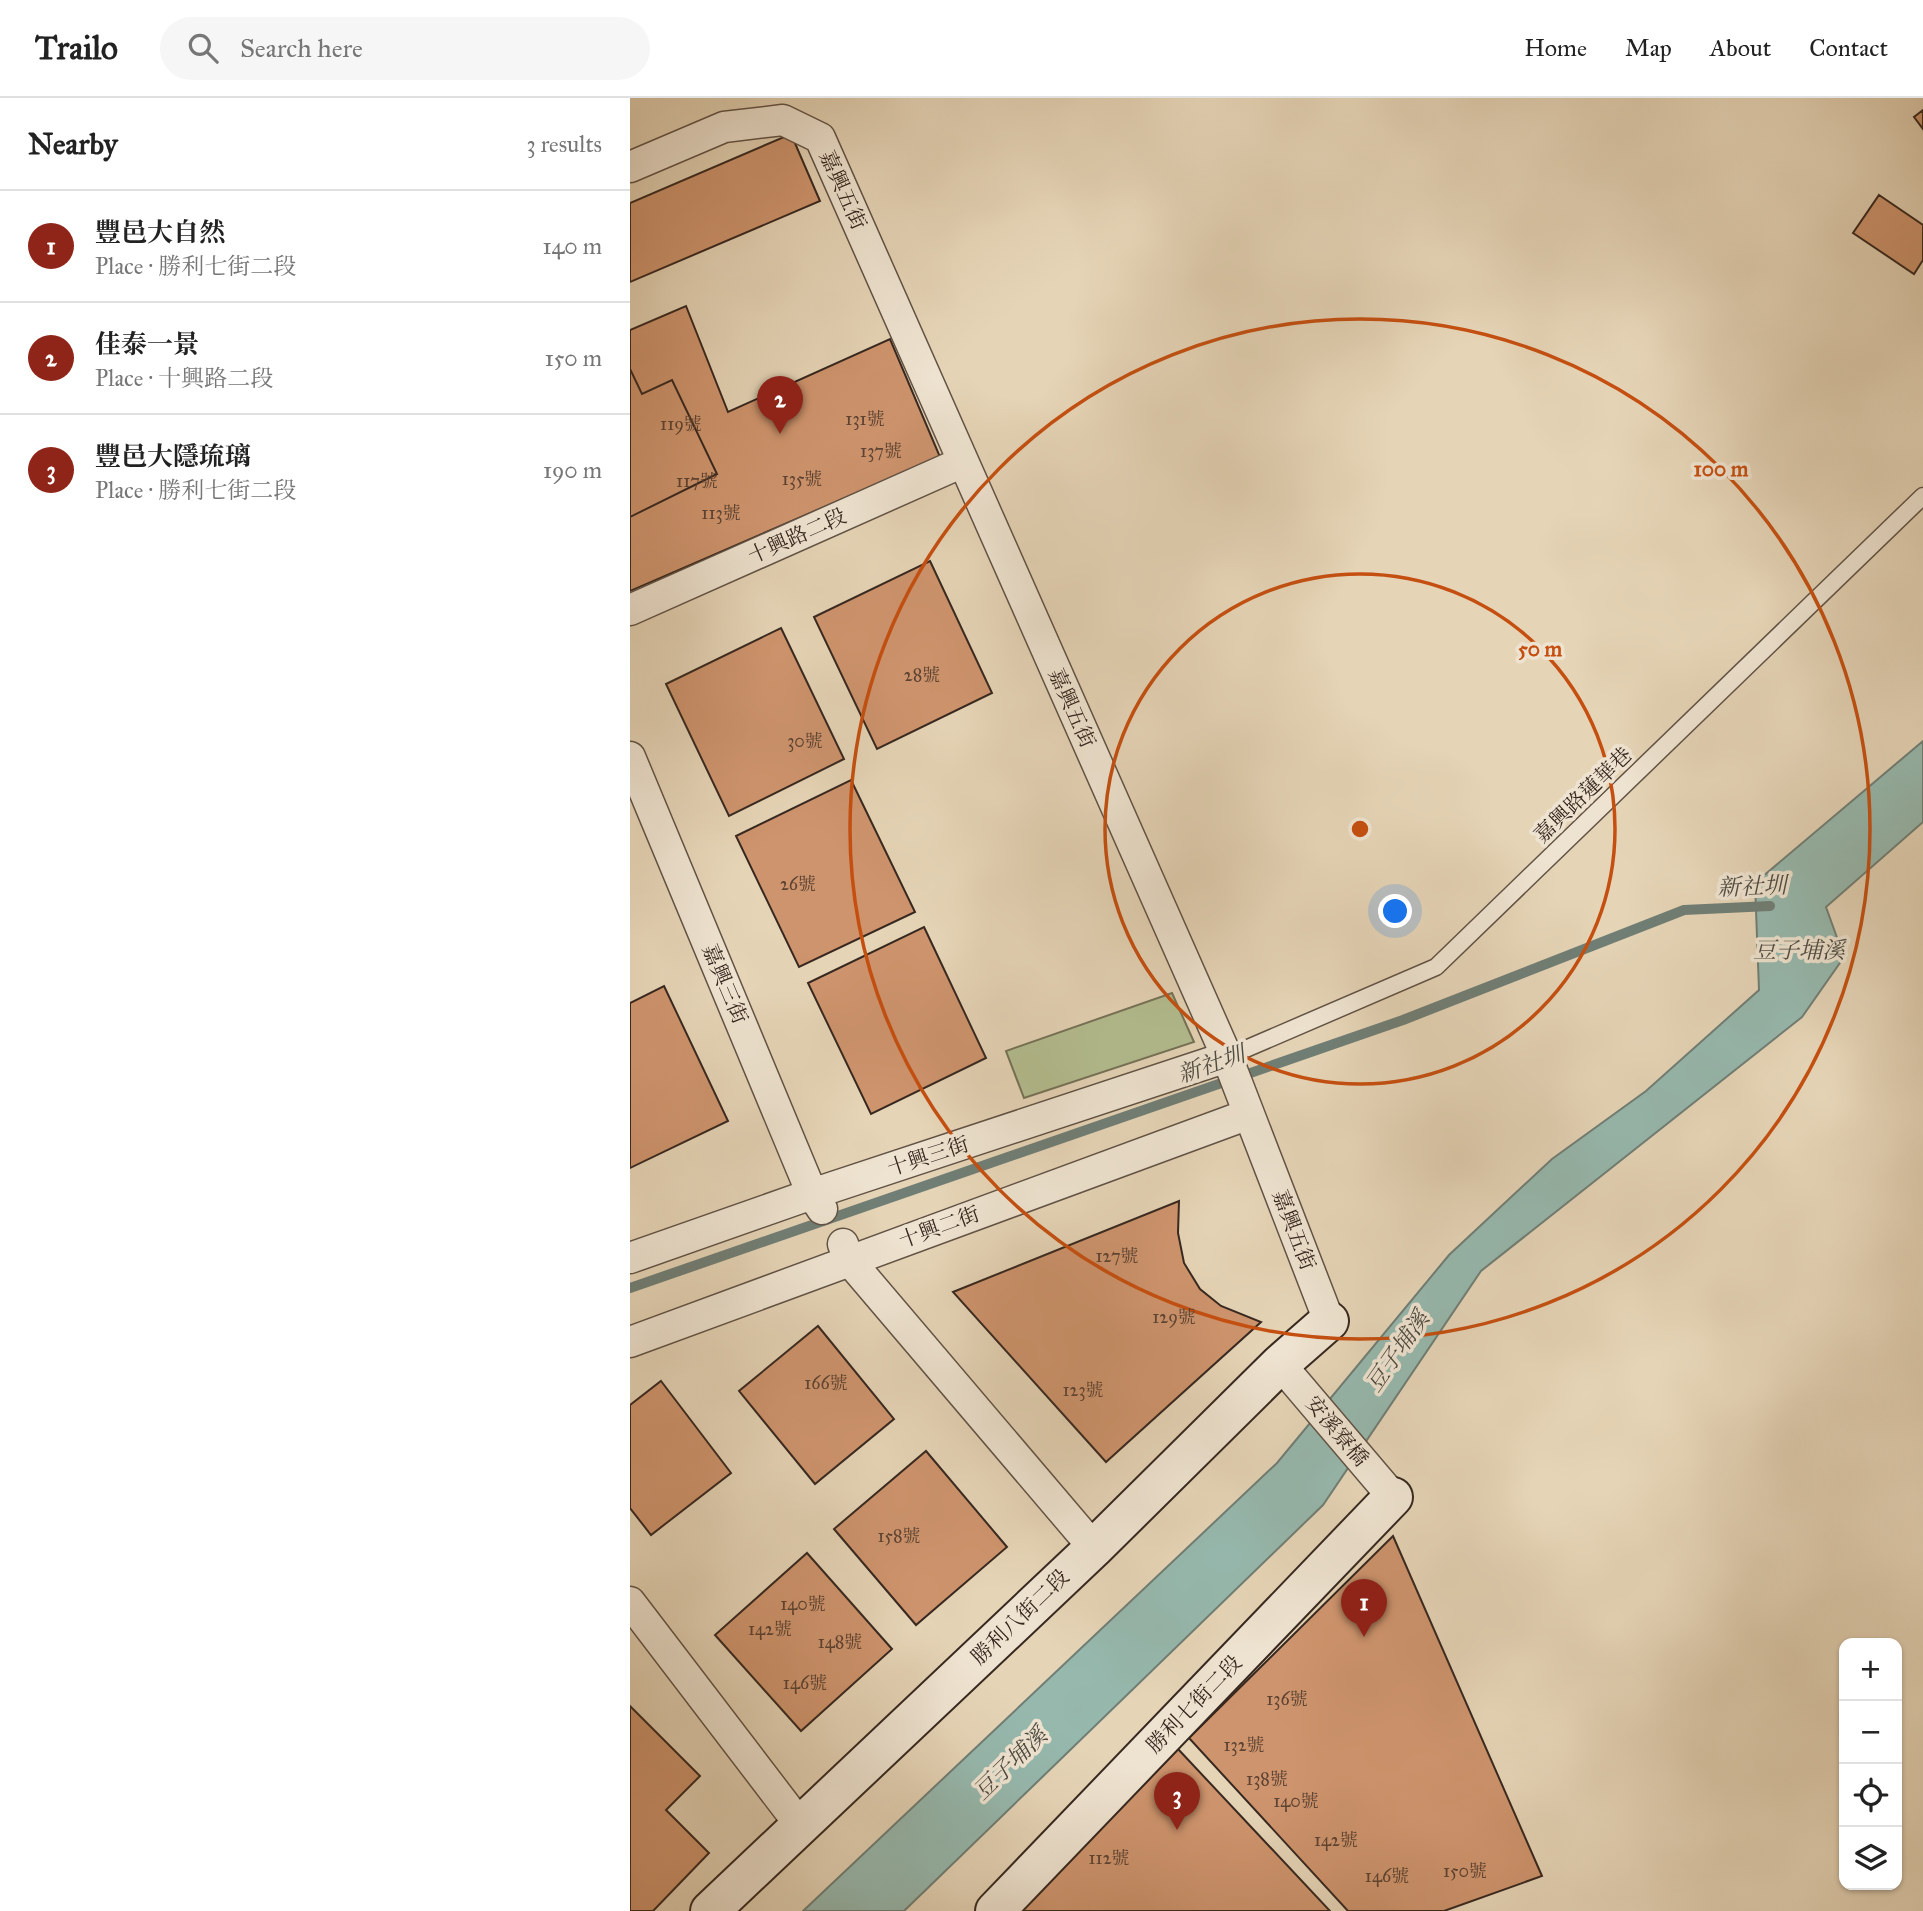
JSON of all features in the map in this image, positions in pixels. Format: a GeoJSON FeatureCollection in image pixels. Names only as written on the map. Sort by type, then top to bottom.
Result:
{"type":"FeatureCollection","features":[{"type":"Feature","properties":{"kind":"street","name":"嘉興五街"},"geometry":{"type":"LineString","coordinates":[[630,167],[724,127],[783,120],[820,138],[1228,1061],[1329,1321]]}},
{"type":"Feature","properties":{"kind":"street","name":"十興路二段"},"geometry":{"type":"LineString","coordinates":[[630,610],[963,462]]}},
{"type":"Feature","properties":{"kind":"street","name":"嘉興三街"},"geometry":{"type":"LineString","coordinates":[[630,757],[817,1201]]}},
{"type":"Feature","properties":{"kind":"street","name":"十興三街"},"geometry":{"type":"LineString","coordinates":[[630,1258],[817,1201],[1228,1061]]}},
{"type":"Feature","properties":{"kind":"street","name":"十興二街"},"geometry":{"type":"LineString","coordinates":[[630,1342],[846,1252],[1247,1108]]}},
{"type":"Feature","properties":{"kind":"street"},"geometry":{"type":"LineString","coordinates":[[846,1252],[1094,1548]]}},
{"type":"Feature","properties":{"kind":"street","name":"勝利八街二段"},"geometry":{"type":"LineString","coordinates":[[709,1911],[1094,1548],[1280,1364],[1329,1321]]}},
{"type":"Feature","properties":{"kind":"street","name":"安溪寮橋"},"geometry":{"type":"LineString","coordinates":[[1280,1364],[1394,1497]]}},
{"type":"Feature","properties":{"kind":"street","name":"勝利七街二段"},"geometry":{"type":"LineString","coordinates":[[995,1911],[1394,1497]]}},
{"type":"Feature","properties":{"kind":"street"},"geometry":{"type":"LineString","coordinates":[[630,1602],[801,1826]]}},
{"type":"Feature","properties":{"kind":"lane","name":"嘉興路蓮華巷"},"geometry":{"type":"LineString","coordinates":[[1228,1061],[1436,967],[1923,496]]}},
{"type":"Feature","properties":{"kind":"green space"},"geometry":{"type":"Polygon","coordinates":[[[1172,993],[1194,1042],[1024,1098],[1006,1051],[1172,993]]]}},
{"type":"Feature","properties":{"kind":"water","name":"豆子埔溪"},"geometry":{"type":"Polygon","coordinates":[[[1923,741],[1923,822],[1826,907],[1844,957],[1802,1017],[1481,1271],[1323,1505],[904,1911],[803,1911],[1277,1463],[1449,1255],[1552,1159],[1646,1091],[1759,990],[1755,883],[1923,741]]]}},
{"type":"Feature","properties":{"kind":"building"},"geometry":{"type":"Polygon","coordinates":[[[1923,110],[1923,129],[1914,117],[1923,110]]]}},
{"type":"Feature","properties":{"kind":"building"},"geometry":{"type":"Polygon","coordinates":[[[791,134],[820,201],[630,282],[630,203],[791,134]]]}},
{"type":"Feature","properties":{"kind":"building"},"geometry":{"type":"Polygon","coordinates":[[[1879,195],[1923,225],[1923,260],[1914,274],[1853,233],[1879,195]]]}},
{"type":"Feature","properties":{"kind":"building"},"geometry":{"type":"Polygon","coordinates":[[[686,306],[728,412],[890,339],[940,457],[630,591],[630,330],[686,306]]]}},
{"type":"Feature","properties":{"kind":"building"},"geometry":{"type":"Polygon","coordinates":[[[630,369],[642,394],[672,380],[717,474],[630,517],[630,369]]]}},
{"type":"Feature","properties":{"kind":"building"},"geometry":{"type":"Polygon","coordinates":[[[930,561],[992,693],[877,749],[814,617],[930,561]]]}},
{"type":"Feature","properties":{"kind":"building"},"geometry":{"type":"Polygon","coordinates":[[[781,628],[844,759],[729,816],[666,684],[781,628]]]}},
{"type":"Feature","properties":{"kind":"building"},"geometry":{"type":"Polygon","coordinates":[[[851,780],[915,912],[799,967],[736,836],[851,780]]]}},
{"type":"Feature","properties":{"kind":"building"},"geometry":{"type":"Polygon","coordinates":[[[924,927],[986,1058],[871,1114],[808,983],[924,927]]]}},
{"type":"Feature","properties":{"kind":"building"},"geometry":{"type":"Polygon","coordinates":[[[664,986],[728,1121],[630,1168],[630,1003],[664,986]]]}},
{"type":"Feature","properties":{"kind":"building"},"geometry":{"type":"Polygon","coordinates":[[[1179,1201],[1178,1233],[1184,1263],[1200,1289],[1221,1306],[1261,1322],[1106,1462],[953,1292],[1179,1201]]]}},
{"type":"Feature","properties":{"kind":"building"},"geometry":{"type":"Polygon","coordinates":[[[818,1326],[894,1419],[815,1484],[739,1391],[818,1326]]]}},
{"type":"Feature","properties":{"kind":"building"},"geometry":{"type":"Polygon","coordinates":[[[661,1381],[731,1473],[651,1535],[630,1508],[630,1405],[661,1381]]]}},
{"type":"Feature","properties":{"kind":"building"},"geometry":{"type":"Polygon","coordinates":[[[926,1451],[1007,1547],[916,1625],[834,1529],[926,1451]]]}},
{"type":"Feature","properties":{"kind":"building"},"geometry":{"type":"Polygon","coordinates":[[[1393,1536],[1542,1876],[1444,1911],[1348,1911],[1189,1738],[1393,1536]]]}},
{"type":"Feature","properties":{"kind":"building"},"geometry":{"type":"Polygon","coordinates":[[[807,1553],[892,1649],[801,1731],[715,1635],[807,1553]]]}},
{"type":"Feature","properties":{"kind":"building"},"geometry":{"type":"Polygon","coordinates":[[[630,1706],[700,1776],[666,1810],[709,1853],[653,1911],[630,1911],[630,1706]]]}},
{"type":"Feature","properties":{"kind":"building"},"geometry":{"type":"Polygon","coordinates":[[[1178,1749],[1330,1911],[1022,1911],[1178,1749]]]}},
{"type":"Feature","properties":{"kind":"waterway","name":"新社圳"},"geometry":{"type":"LineString","coordinates":[[630,1288],[1403,1020],[1684,910],[1770,906]]}},
{"type":"Feature","properties":{"kind":"place","name":"佳泰一景"},"geometry":{"type":"Point","coordinates":[780,434]}},
{"type":"Feature","properties":{"kind":"place","name":"豐邑大自然"},"geometry":{"type":"Point","coordinates":[1364,1637]}},
{"type":"Feature","properties":{"kind":"place","name":"豐邑大隱琉璃"},"geometry":{"type":"Point","coordinates":[1177,1830]}}]}
